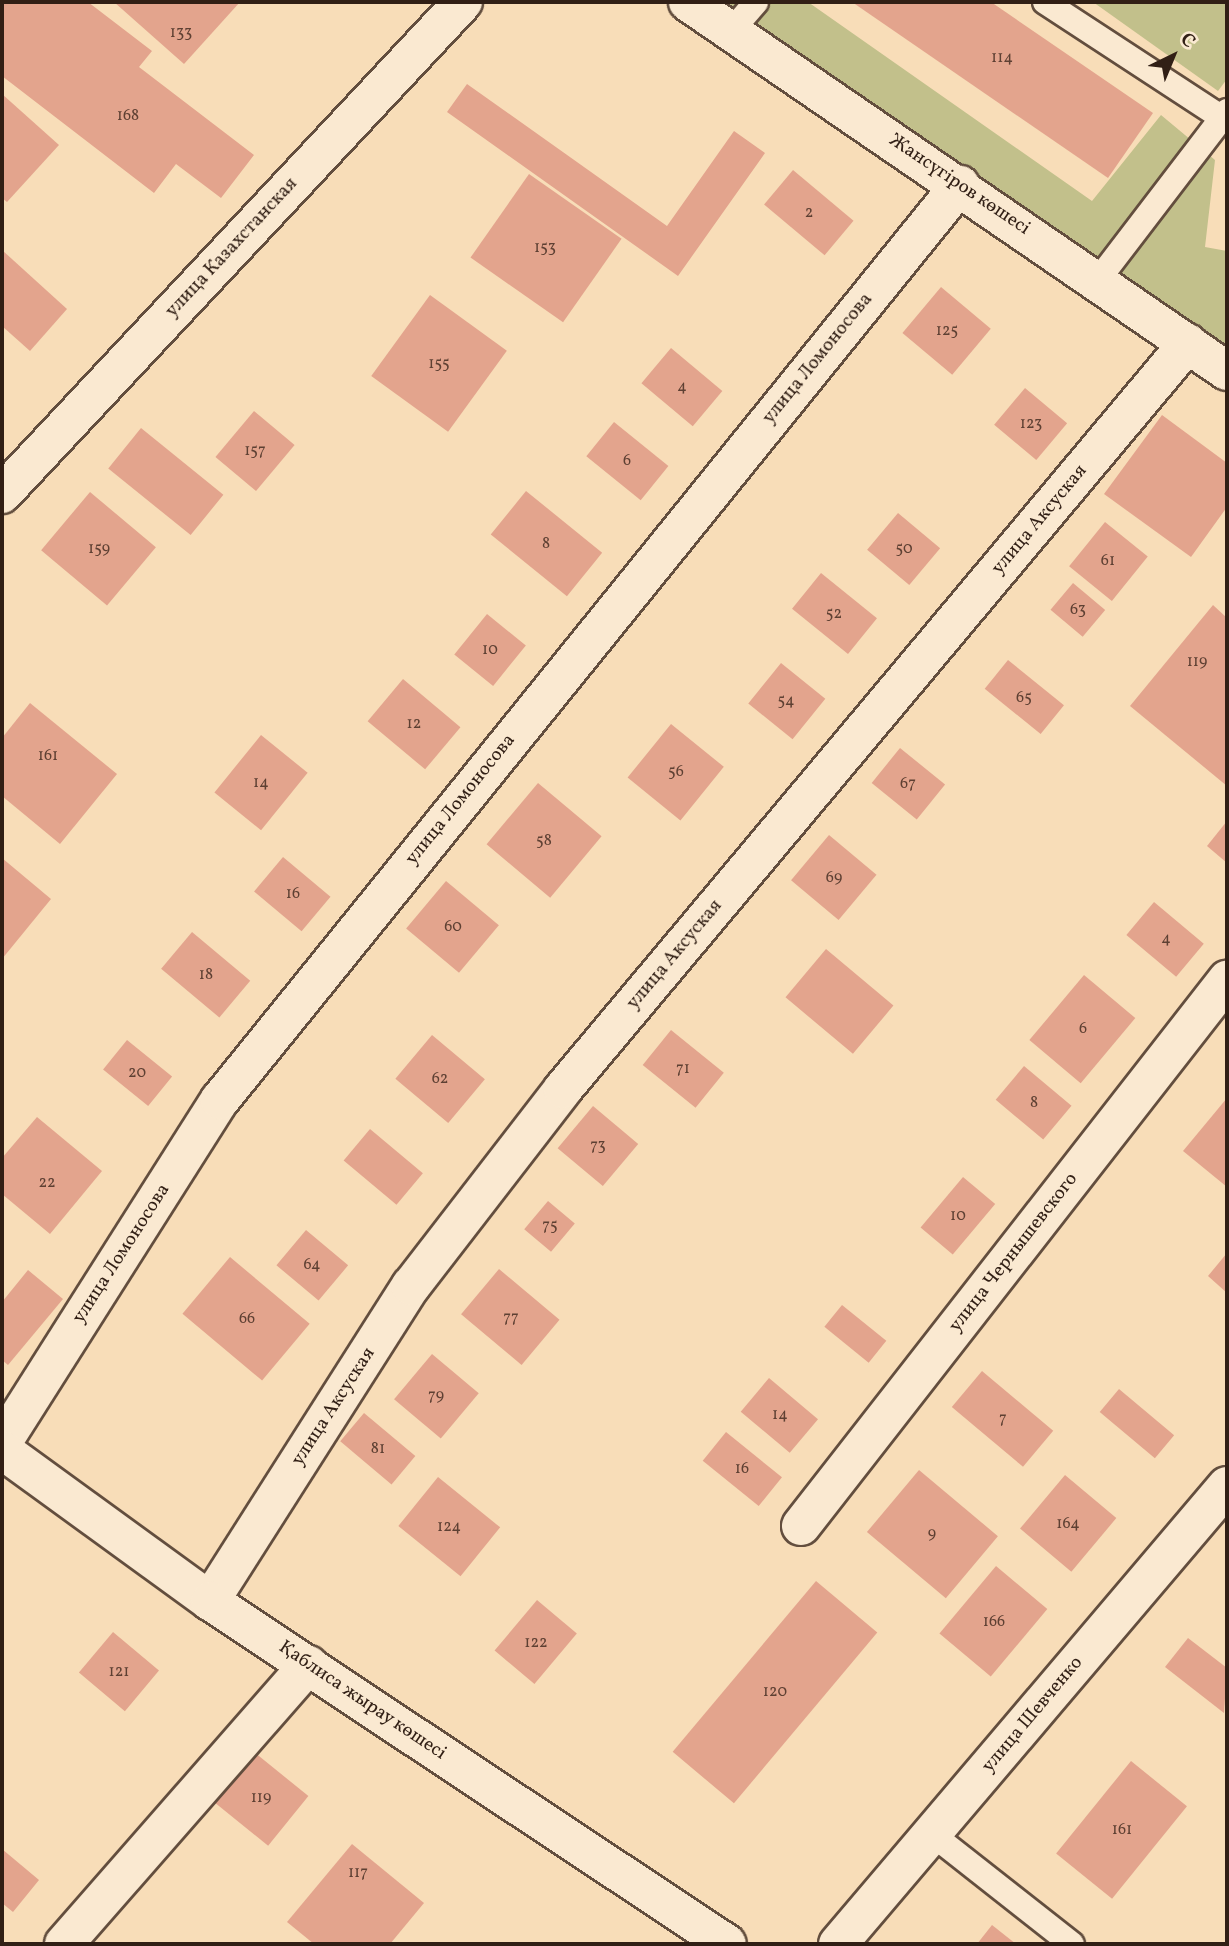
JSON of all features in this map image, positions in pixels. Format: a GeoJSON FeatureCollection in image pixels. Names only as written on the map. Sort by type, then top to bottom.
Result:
{"type":"FeatureCollection","features":[{"type":"Feature","properties":{"kind":"street","name":"улица Казахстанская"},"geometry":{"type":"LineString","coordinates":[[2,494],[463,2]]}},
{"type":"Feature","properties":{"kind":"street","name":"Жансүгіров көшесі"},"geometry":{"type":"LineString","coordinates":[[688,2],[960,185],[1227,370]]}},
{"type":"Feature","properties":{"kind":"street","name":"улица Ломоносова"},"geometry":{"type":"LineString","coordinates":[[2,1443],[220,1100],[960,185]]}},
{"type":"Feature","properties":{"kind":"street","name":"улица Аксуская"},"geometry":{"type":"LineString","coordinates":[[210,1601],[411,1286],[563,1089],[1188,343]]}},
{"type":"Feature","properties":{"kind":"street","name":"улица Чернышевского"},"geometry":{"type":"LineString","coordinates":[[801,1526],[1227,980]]}},
{"type":"Feature","properties":{"kind":"street","name":"Қаблиса жырау көшесі"},"geometry":{"type":"LineString","coordinates":[[2,1450],[210,1601],[727,1944]]}},
{"type":"Feature","properties":{"kind":"street","name":"улица Шевченко"},"geometry":{"type":"LineString","coordinates":[[838,1944],[1227,1486]]}},
{"type":"Feature","properties":{"kind":"street"},"geometry":{"type":"LineString","coordinates":[[64,1944],[308,1665]]}},
{"type":"Feature","properties":{"kind":"lane"},"geometry":{"type":"LineString","coordinates":[[731,31],[757,2]]}},
{"type":"Feature","properties":{"kind":"lane"},"geometry":{"type":"LineString","coordinates":[[1045,2],[1225,117],[1098,281]]}},
{"type":"Feature","properties":{"kind":"lane"},"geometry":{"type":"LineString","coordinates":[[932,1834],[1072,1944]]}},
{"type":"Feature","properties":{"kind":"shaded area"},"geometry":{"type":"Polygon","coordinates":[[[715,2],[808,2],[1092,201],[1161,115],[1215,160],[1205,247],[1227,251],[1227,352],[715,2]]]}},
{"type":"Feature","properties":{"kind":"shaded area"},"geometry":{"type":"Polygon","coordinates":[[[1093,2],[1227,2],[1227,79],[1218,91],[1093,2]]]}},
{"type":"Feature","properties":{"kind":"building"},"geometry":{"type":"Polygon","coordinates":[[[2,2],[88,2],[152,51],[139,67],[254,155],[221,198],[176,164],[154,193],[2,76],[2,2]]]}},
{"type":"Feature","properties":{"kind":"building"},"geometry":{"type":"Polygon","coordinates":[[[114,2],[240,2],[184,64],[114,2]]]}},
{"type":"Feature","properties":{"kind":"building"},"geometry":{"type":"Polygon","coordinates":[[[852,2],[991,2],[1153,113],[1108,178],[852,2]]]}},
{"type":"Feature","properties":{"kind":"building"},"geometry":{"type":"Polygon","coordinates":[[[467,84],[667,226],[734,131],[765,153],[678,276],[447,112],[467,84]]]}},
{"type":"Feature","properties":{"kind":"building"},"geometry":{"type":"Polygon","coordinates":[[[2,94],[59,145],[7,202],[2,198],[2,94]]]}},
{"type":"Feature","properties":{"kind":"building"},"geometry":{"type":"Polygon","coordinates":[[[793,170],[854,221],[825,255],[764,204],[793,170]]]}},
{"type":"Feature","properties":{"kind":"building"},"geometry":{"type":"Polygon","coordinates":[[[529,174],[622,239],[563,322],[470,258],[529,174]]]}},
{"type":"Feature","properties":{"kind":"building"},"geometry":{"type":"Polygon","coordinates":[[[2,250],[67,309],[30,351],[2,326],[2,250]]]}},
{"type":"Feature","properties":{"kind":"building"},"geometry":{"type":"Polygon","coordinates":[[[941,287],[991,329],[952,375],[902,333],[941,287]]]}},
{"type":"Feature","properties":{"kind":"building"},"geometry":{"type":"Polygon","coordinates":[[[430,295],[507,351],[448,432],[371,376],[430,295]]]}},
{"type":"Feature","properties":{"kind":"building"},"geometry":{"type":"Polygon","coordinates":[[[671,348],[722,391],[693,426],[641,383],[671,348]]]}},
{"type":"Feature","properties":{"kind":"building"},"geometry":{"type":"Polygon","coordinates":[[[1025,388],[1067,423],[1036,460],[994,425],[1025,388]]]}},
{"type":"Feature","properties":{"kind":"building"},"geometry":{"type":"Polygon","coordinates":[[[254,411],[295,445],[256,491],[215,457],[254,411]]]}},
{"type":"Feature","properties":{"kind":"building"},"geometry":{"type":"Polygon","coordinates":[[[1162,415],[1227,463],[1227,507],[1191,557],[1104,494],[1162,415]]]}},
{"type":"Feature","properties":{"kind":"building"},"geometry":{"type":"Polygon","coordinates":[[[614,422],[668,466],[641,500],[586,456],[614,422]]]}},
{"type":"Feature","properties":{"kind":"building"},"geometry":{"type":"Polygon","coordinates":[[[141,428],[223,495],[191,535],[108,468],[141,428]]]}},
{"type":"Feature","properties":{"kind":"building"},"geometry":{"type":"Polygon","coordinates":[[[526,491],[602,553],[567,596],[491,535],[526,491]]]}},
{"type":"Feature","properties":{"kind":"building"},"geometry":{"type":"Polygon","coordinates":[[[90,492],[156,547],[107,605],[41,550],[90,492]]]}},
{"type":"Feature","properties":{"kind":"building"},"geometry":{"type":"Polygon","coordinates":[[[898,513],[940,548],[909,585],[867,550],[898,513]]]}},
{"type":"Feature","properties":{"kind":"building"},"geometry":{"type":"Polygon","coordinates":[[[1105,522],[1148,557],[1112,601],[1069,566],[1105,522]]]}},
{"type":"Feature","properties":{"kind":"building"},"geometry":{"type":"Polygon","coordinates":[[[821,573],[877,618],[848,654],[792,609],[821,573]]]}},
{"type":"Feature","properties":{"kind":"building"},"geometry":{"type":"Polygon","coordinates":[[[1073,583],[1105,610],[1083,637],[1051,610],[1073,583]]]}},
{"type":"Feature","properties":{"kind":"building"},"geometry":{"type":"Polygon","coordinates":[[[1213,605],[1227,618],[1227,786],[1130,706],[1213,605]]]}},
{"type":"Feature","properties":{"kind":"building"},"geometry":{"type":"Polygon","coordinates":[[[487,614],[526,645],[493,686],[454,654],[487,614]]]}},
{"type":"Feature","properties":{"kind":"building"},"geometry":{"type":"Polygon","coordinates":[[[1008,660],[1064,705],[1041,734],[985,689],[1008,660]]]}},
{"type":"Feature","properties":{"kind":"building"},"geometry":{"type":"Polygon","coordinates":[[[781,663],[825,699],[793,739],[748,703],[781,663]]]}},
{"type":"Feature","properties":{"kind":"building"},"geometry":{"type":"Polygon","coordinates":[[[403,679],[460,727],[425,769],[368,721],[403,679]]]}},
{"type":"Feature","properties":{"kind":"building"},"geometry":{"type":"Polygon","coordinates":[[[30,703],[117,774],[60,844],[2,796],[2,738],[30,703]]]}},
{"type":"Feature","properties":{"kind":"building"},"geometry":{"type":"Polygon","coordinates":[[[671,724],[724,767],[680,820],[628,778],[671,724]]]}},
{"type":"Feature","properties":{"kind":"building"},"geometry":{"type":"Polygon","coordinates":[[[261,735],[308,773],[261,830],[214,793],[261,735]]]}},
{"type":"Feature","properties":{"kind":"building"},"geometry":{"type":"Polygon","coordinates":[[[900,748],[945,785],[917,819],[872,783],[900,748]]]}},
{"type":"Feature","properties":{"kind":"building"},"geometry":{"type":"Polygon","coordinates":[[[538,783],[602,836],[550,898],[487,844],[538,783]]]}},
{"type":"Feature","properties":{"kind":"building"},"geometry":{"type":"Polygon","coordinates":[[[1227,821],[1227,863],[1207,846],[1227,821]]]}},
{"type":"Feature","properties":{"kind":"building"},"geometry":{"type":"Polygon","coordinates":[[[829,835],[876,875],[839,920],[791,880],[829,835]]]}},
{"type":"Feature","properties":{"kind":"building"},"geometry":{"type":"Polygon","coordinates":[[[283,857],[330,897],[302,931],[254,891],[283,857]]]}},
{"type":"Feature","properties":{"kind":"building"},"geometry":{"type":"Polygon","coordinates":[[[2,858],[51,899],[2,959],[2,858]]]}},
{"type":"Feature","properties":{"kind":"building"},"geometry":{"type":"Polygon","coordinates":[[[446,881],[499,925],[459,973],[406,928],[446,881]]]}},
{"type":"Feature","properties":{"kind":"building"},"geometry":{"type":"Polygon","coordinates":[[[1154,902],[1204,944],[1176,977],[1126,935],[1154,902]]]}},
{"type":"Feature","properties":{"kind":"building"},"geometry":{"type":"Polygon","coordinates":[[[192,932],[250,981],[219,1018],[161,969],[192,932]]]}},
{"type":"Feature","properties":{"kind":"building"},"geometry":{"type":"Polygon","coordinates":[[[826,949],[893,1006],[853,1054],[786,997],[826,949]]]}},
{"type":"Feature","properties":{"kind":"building"},"geometry":{"type":"Polygon","coordinates":[[[1084,975],[1135,1018],[1081,1083],[1029,1040],[1084,975]]]}},
{"type":"Feature","properties":{"kind":"building"},"geometry":{"type":"Polygon","coordinates":[[[671,1030],[724,1073],[696,1108],[643,1065],[671,1030]]]}},
{"type":"Feature","properties":{"kind":"building"},"geometry":{"type":"Polygon","coordinates":[[[432,1035],[485,1079],[448,1123],[395,1079],[432,1035]]]}},
{"type":"Feature","properties":{"kind":"building"},"geometry":{"type":"Polygon","coordinates":[[[127,1040],[172,1077],[148,1106],[103,1070],[127,1040]]]}},
{"type":"Feature","properties":{"kind":"building"},"geometry":{"type":"Polygon","coordinates":[[[1024,1066],[1071,1106],[1043,1140],[996,1100],[1024,1066]]]}},
{"type":"Feature","properties":{"kind":"building"},"geometry":{"type":"Polygon","coordinates":[[[1227,1098],[1227,1187],[1183,1151],[1227,1098]]]}},
{"type":"Feature","properties":{"kind":"building"},"geometry":{"type":"Polygon","coordinates":[[[593,1106],[638,1144],[603,1186],[558,1148],[593,1106]]]}},
{"type":"Feature","properties":{"kind":"building"},"geometry":{"type":"Polygon","coordinates":[[[37,1117],[102,1171],[50,1234],[2,1194],[2,1158],[37,1117]]]}},
{"type":"Feature","properties":{"kind":"building"},"geometry":{"type":"Polygon","coordinates":[[[370,1129],[423,1173],[397,1205],[344,1160],[370,1129]]]}},
{"type":"Feature","properties":{"kind":"building"},"geometry":{"type":"Polygon","coordinates":[[[963,1177],[995,1204],[953,1255],[921,1228],[963,1177]]]}},
{"type":"Feature","properties":{"kind":"building"},"geometry":{"type":"Polygon","coordinates":[[[548,1201],[575,1223],[551,1252],[524,1229],[548,1201]]]}},
{"type":"Feature","properties":{"kind":"building"},"geometry":{"type":"Polygon","coordinates":[[[306,1230],[348,1265],[319,1301],[276,1265],[306,1230]]]}},
{"type":"Feature","properties":{"kind":"building"},"geometry":{"type":"Polygon","coordinates":[[[1227,1253],[1227,1293],[1208,1276],[1227,1253]]]}},
{"type":"Feature","properties":{"kind":"building"},"geometry":{"type":"Polygon","coordinates":[[[230,1257],[310,1324],[262,1381],[182,1314],[230,1257]]]}},
{"type":"Feature","properties":{"kind":"building"},"geometry":{"type":"Polygon","coordinates":[[[499,1269],[560,1320],[522,1365],[461,1314],[499,1269]]]}},
{"type":"Feature","properties":{"kind":"building"},"geometry":{"type":"Polygon","coordinates":[[[28,1270],[63,1299],[8,1365],[2,1360],[2,1302],[28,1270]]]}},
{"type":"Feature","properties":{"kind":"building"},"geometry":{"type":"Polygon","coordinates":[[[842,1305],[886,1341],[869,1363],[824,1327],[842,1305]]]}},
{"type":"Feature","properties":{"kind":"building"},"geometry":{"type":"Polygon","coordinates":[[[432,1354],[479,1393],[441,1438],[394,1399],[432,1354]]]}},
{"type":"Feature","properties":{"kind":"building"},"geometry":{"type":"Polygon","coordinates":[[[982,1371],[1053,1431],[1023,1467],[952,1407],[982,1371]]]}},
{"type":"Feature","properties":{"kind":"building"},"geometry":{"type":"Polygon","coordinates":[[[769,1378],[818,1419],[790,1453],[741,1412],[769,1378]]]}},
{"type":"Feature","properties":{"kind":"building"},"geometry":{"type":"Polygon","coordinates":[[[1119,1389],[1174,1435],[1155,1458],[1100,1412],[1119,1389]]]}},
{"type":"Feature","properties":{"kind":"building"},"geometry":{"type":"Polygon","coordinates":[[[364,1413],[415,1456],[392,1484],[340,1441],[364,1413]]]}},
{"type":"Feature","properties":{"kind":"building"},"geometry":{"type":"Polygon","coordinates":[[[726,1432],[782,1477],[759,1506],[703,1461],[726,1432]]]}},
{"type":"Feature","properties":{"kind":"building"},"geometry":{"type":"Polygon","coordinates":[[[919,1470],[998,1536],[946,1598],[867,1532],[919,1470]]]}},
{"type":"Feature","properties":{"kind":"building"},"geometry":{"type":"Polygon","coordinates":[[[1065,1475],[1116,1518],[1071,1572],[1020,1529],[1065,1475]]]}},
{"type":"Feature","properties":{"kind":"building"},"geometry":{"type":"Polygon","coordinates":[[[438,1477],[500,1527],[461,1576],[398,1526],[438,1477]]]}},
{"type":"Feature","properties":{"kind":"building"},"geometry":{"type":"Polygon","coordinates":[[[996,1566],[1047,1609],[991,1676],[939,1633],[996,1566]]]}},
{"type":"Feature","properties":{"kind":"building"},"geometry":{"type":"Polygon","coordinates":[[[816,1581],[877,1632],[734,1803],[673,1752],[816,1581]]]}},
{"type":"Feature","properties":{"kind":"building"},"geometry":{"type":"Polygon","coordinates":[[[537,1600],[577,1633],[534,1684],[495,1651],[537,1600]]]}},
{"type":"Feature","properties":{"kind":"building"},"geometry":{"type":"Polygon","coordinates":[[[113,1632],[159,1671],[125,1711],[79,1673],[113,1632]]]}},
{"type":"Feature","properties":{"kind":"building"},"geometry":{"type":"Polygon","coordinates":[[[1188,1638],[1227,1668],[1224,1713],[1165,1667],[1188,1638]]]}},
{"type":"Feature","properties":{"kind":"building"},"geometry":{"type":"Polygon","coordinates":[[[254,1752],[308,1796],[268,1846],[214,1802],[254,1752]]]}},
{"type":"Feature","properties":{"kind":"building"},"geometry":{"type":"Polygon","coordinates":[[[1131,1761],[1187,1806],[1112,1899],[1056,1853],[1131,1761]]]}},
{"type":"Feature","properties":{"kind":"building"},"geometry":{"type":"Polygon","coordinates":[[[352,1844],[424,1903],[390,1944],[314,1944],[287,1922],[352,1844]]]}},
{"type":"Feature","properties":{"kind":"building"},"geometry":{"type":"Polygon","coordinates":[[[2,1849],[39,1880],[13,1912],[2,1903],[2,1849]]]}},
{"type":"Feature","properties":{"kind":"building"},"geometry":{"type":"Polygon","coordinates":[[[992,1925],[1016,1944],[977,1944],[992,1925]]]}}]}
